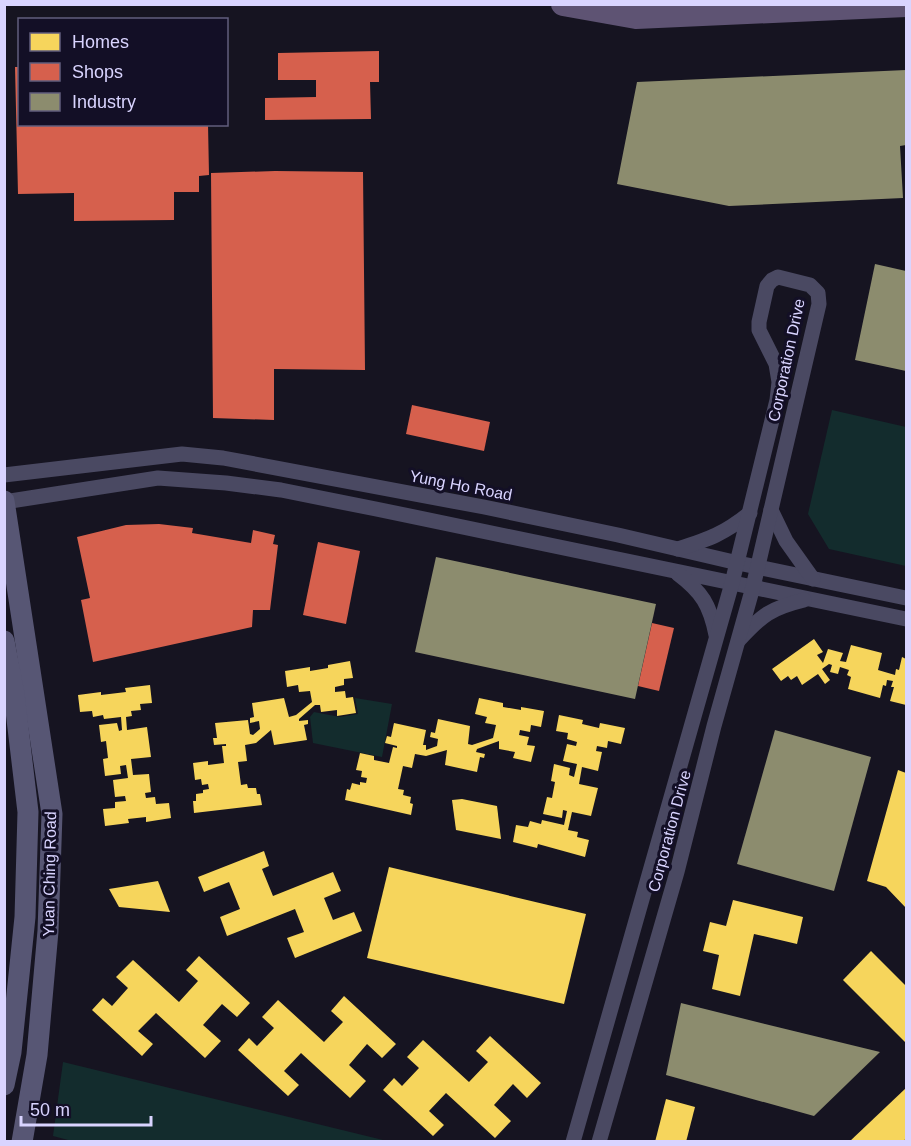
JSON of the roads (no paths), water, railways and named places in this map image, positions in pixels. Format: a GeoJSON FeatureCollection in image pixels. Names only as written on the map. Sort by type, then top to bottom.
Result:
{"type":"FeatureCollection","features":[{"type":"Feature","properties":{"kind":"main road"},"geometry":{"type":"LineString","coordinates":[[563,4],[636,17],[906,5]]}},
{"type":"Feature","properties":{"kind":"street","name":"Corporation Drive"},"geometry":{"type":"LineString","coordinates":[[573,1142],[738,563],[777,400],[776,364],[759,330],[759,322],[767,286],[778,277],[810,285],[818,293],[819,304],[753,587],[677,872],[599,1142]]}},
{"type":"Feature","properties":{"kind":"street","name":"Yung Ho Road"},"geometry":{"type":"LineString","coordinates":[[4,475],[182,454],[223,458],[484,507],[906,598]]}},
{"type":"Feature","properties":{"kind":"street"},"geometry":{"type":"LineString","coordinates":[[5,502],[158,478],[281,490],[906,619]]}},
{"type":"Feature","properties":{"kind":"street","name":"Yuan Ching Road"},"geometry":{"type":"LineString","coordinates":[[5,502],[52,814],[50,913],[38,1044],[22,1142]]}},
{"type":"Feature","properties":{"kind":"street"},"geometry":{"type":"LineString","coordinates":[[771,510],[786,541],[813,579]]}},
{"type":"Feature","properties":{"kind":"street"},"geometry":{"type":"LineString","coordinates":[[678,549],[713,538],[729,530],[750,513]]}},
{"type":"Feature","properties":{"kind":"street"},"geometry":{"type":"LineString","coordinates":[[675,571],[692,584],[705,600],[712,616],[716,638]]}},
{"type":"Feature","properties":{"kind":"street"},"geometry":{"type":"LineString","coordinates":[[737,642],[768,612],[785,604],[809,598]]}},
{"type":"Feature","properties":{"kind":"street","name":"Yuan Ching Road"},"geometry":{"type":"LineString","coordinates":[[4,641],[14,694],[28,813],[26,909],[11,1052],[4,1085]]}}]}
